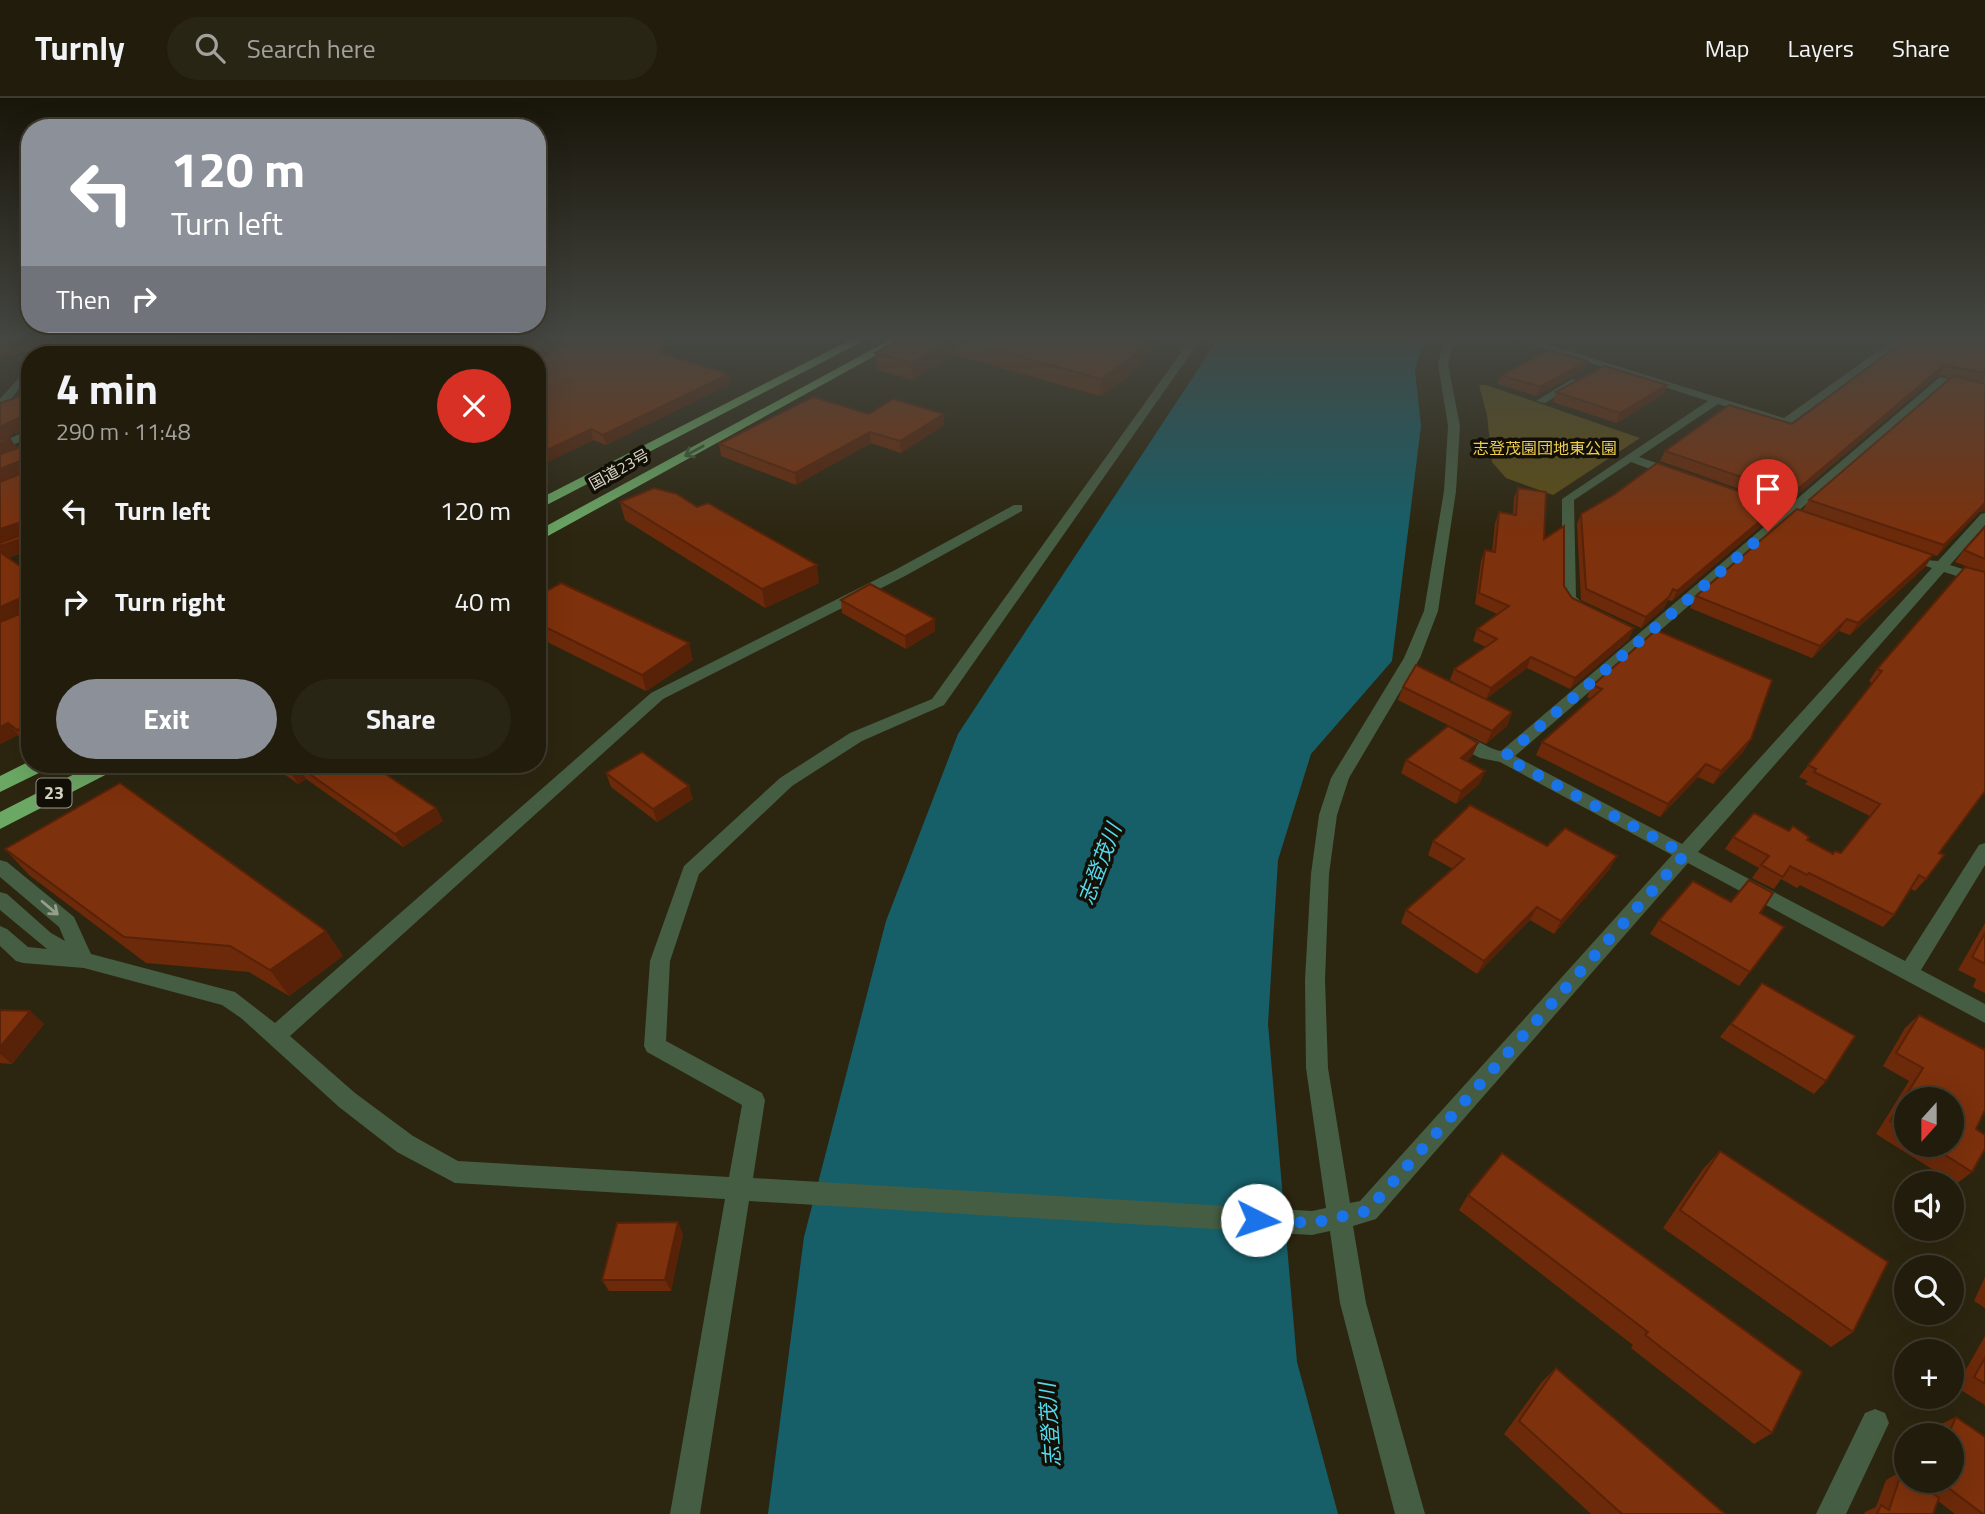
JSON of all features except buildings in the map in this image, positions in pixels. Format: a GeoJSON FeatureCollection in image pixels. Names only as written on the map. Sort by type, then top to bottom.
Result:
{"type":"FeatureCollection","features":[{"type":"Feature","properties":{"kind":"highway","name":"国道23号"},"geometry":{"type":"LineString","coordinates":[[546,501],[739,402]]}},
{"type":"Feature","properties":{"kind":"highway","name":"国道23号"},"geometry":{"type":"LineString","coordinates":[[546,532],[784,402]]}},
{"type":"Feature","properties":{"kind":"highway","name":"23"},"geometry":{"type":"LineString","coordinates":[[0,785],[23,773]]}},
{"type":"Feature","properties":{"kind":"highway","name":"23"},"geometry":{"type":"LineString","coordinates":[[0,821],[92,773]]}},
{"type":"Feature","properties":{"kind":"street"},"geometry":{"type":"LineString","coordinates":[[0,407],[20,402]]}},
{"type":"Feature","properties":{"kind":"street"},"geometry":{"type":"LineString","coordinates":[[685,1514],[754,1100],[655,1046],[660,961],[691,872],[786,782],[856,737],[938,702],[1151,402]]}},
{"type":"Feature","properties":{"kind":"street"},"geometry":{"type":"LineString","coordinates":[[1410,1514],[1353,1303],[1317,1068],[1315,981],[1320,874],[1328,815],[1340,778],[1412,658],[1431,611],[1450,491],[1454,426],[1450,402]]}},
{"type":"Feature","properties":{"kind":"street"},"geometry":{"type":"LineString","coordinates":[[1597,616],[1574,605],[1569,597],[1568,499],[1713,402]]}},
{"type":"Feature","properties":{"kind":"street"},"geometry":{"type":"LineString","coordinates":[[1719,402],[1786,422],[1814,402]]}},
{"type":"Feature","properties":{"kind":"street"},"geometry":{"type":"LineString","coordinates":[[1504,757],[1638,635],[1788,513],[1917,402]]}},
{"type":"Feature","properties":{"kind":"street"},"geometry":{"type":"LineString","coordinates":[[0,432],[21,430]]}},
{"type":"Feature","properties":{"kind":"street"},"geometry":{"type":"LineString","coordinates":[[0,448],[21,435]]}},
{"type":"Feature","properties":{"kind":"street"},"geometry":{"type":"LineString","coordinates":[[1630,458],[1683,476]]}},
{"type":"Feature","properties":{"kind":"street"},"geometry":{"type":"LineString","coordinates":[[275,1036],[657,696],[900,573],[1018,508]]}},
{"type":"Feature","properties":{"kind":"street"},"geometry":{"type":"LineString","coordinates":[[0,934],[23,955],[84,960],[228,998],[347,1100],[405,1144],[455,1172],[1312,1223],[1367,1211],[1985,517]]}},
{"type":"Feature","properties":{"kind":"street"},"geometry":{"type":"LineString","coordinates":[[1916,557],[1985,581]]}},
{"type":"Feature","properties":{"kind":"street"},"geometry":{"type":"LineString","coordinates":[[1444,732],[1486,754],[1504,757],[1985,1014]]}},
{"type":"Feature","properties":{"kind":"street"},"geometry":{"type":"LineString","coordinates":[[1908,973],[1985,850]]}},
{"type":"Feature","properties":{"kind":"street"},"geometry":{"type":"LineString","coordinates":[[0,867],[66,922],[84,960]]}},
{"type":"Feature","properties":{"kind":"street"},"geometry":{"type":"LineString","coordinates":[[0,899],[44,938],[84,960]]}},
{"type":"Feature","properties":{"kind":"street"},"geometry":{"type":"LineString","coordinates":[[1831,1514],[1875,1423]]}},
{"type":"Feature","properties":{"kind":"green space","name":"志登茂園団地東公園"},"geometry":{"type":"Polygon","coordinates":[[[1484,402],[1536,402],[1640,438],[1553,495],[1506,478],[1492,462],[1484,402]]]}},
{"type":"Feature","properties":{"kind":"water","name":"志登茂川"},"geometry":{"type":"Polygon","coordinates":[[[1177,402],[1418,402],[1421,426],[1392,661],[1311,754],[1278,860],[1268,1024],[1297,1362],[1338,1514],[768,1514],[804,1237],[886,921],[958,734],[1177,402]]]}},
{"type":"Feature","properties":{"kind":"route"},"geometry":{"type":"LineString","coordinates":[[1257,1220],[1312,1223],[1367,1211],[1685,854],[1504,757],[1768,531]]}}]}
